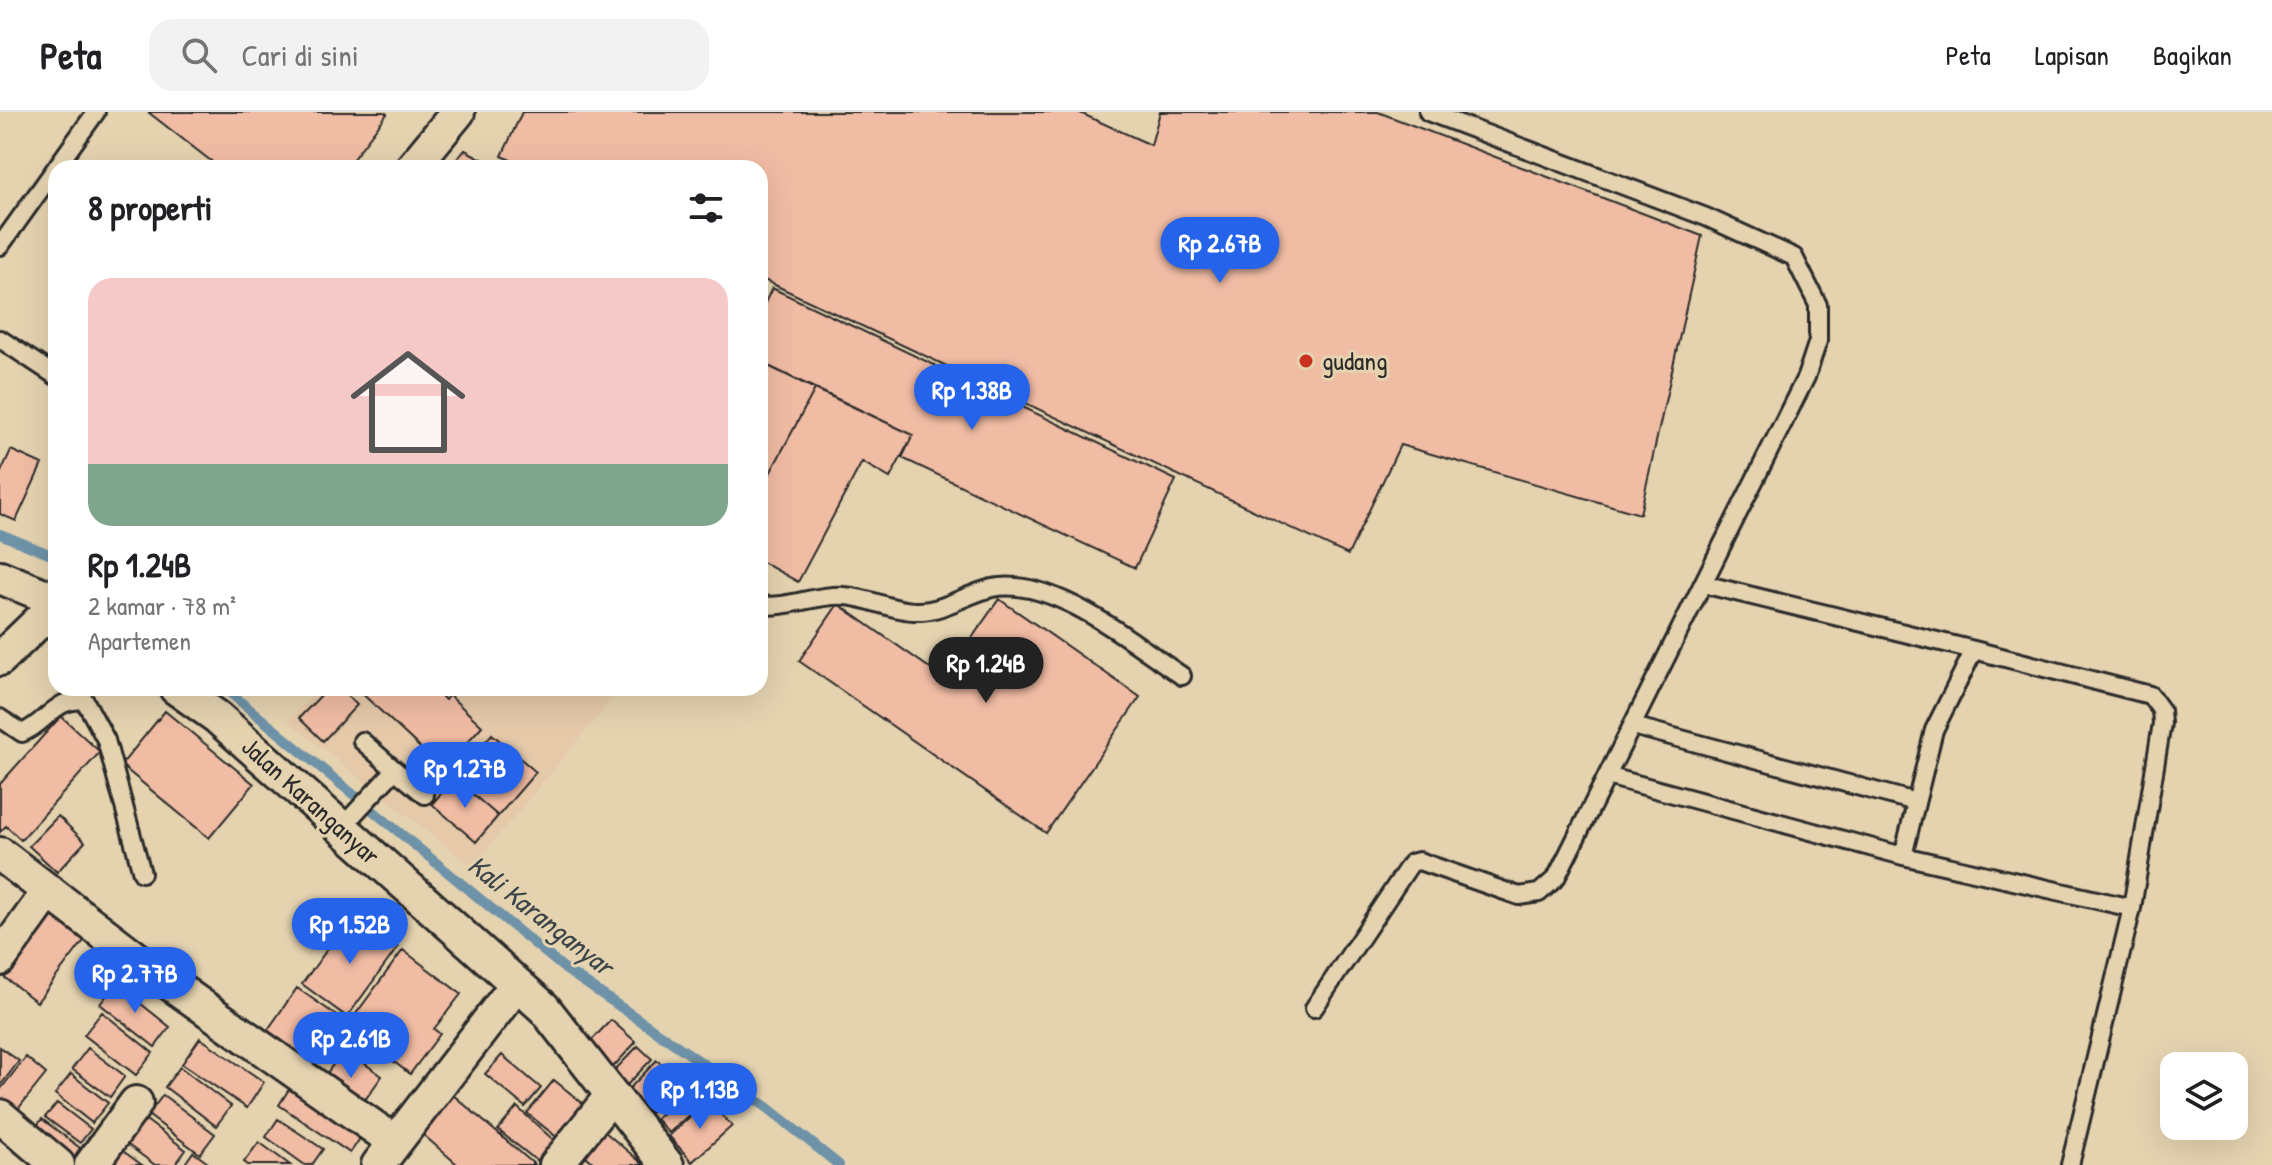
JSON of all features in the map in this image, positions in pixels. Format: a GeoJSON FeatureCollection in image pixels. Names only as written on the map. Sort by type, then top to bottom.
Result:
{"type":"FeatureCollection","features":[{"type":"Feature","properties":{"kind":"street"},"geometry":{"type":"LineString","coordinates":[[419,160],[458,112]]}},
{"type":"Feature","properties":{"kind":"street"},"geometry":{"type":"LineString","coordinates":[[0,577],[48,599]]}},
{"type":"Feature","properties":{"kind":"street"},"geometry":{"type":"LineString","coordinates":[[2,654],[48,611]]}},
{"type":"Feature","properties":{"kind":"street","name":"Jalan Karanganyar"},"geometry":{"type":"LineString","coordinates":[[187,696],[346,822],[544,1008],[667,1165]]}},
{"type":"Feature","properties":{"kind":"street"},"geometry":{"type":"LineString","coordinates":[[0,854],[386,1154],[517,984]]}},
{"type":"Feature","properties":{"kind":"street"},"geometry":{"type":"LineString","coordinates":[[0,959],[49,891]]}},
{"type":"Feature","properties":{"kind":"street"},"geometry":{"type":"LineString","coordinates":[[556,1165],[612,1095]]}},
{"type":"Feature","properties":{"kind":"street"},"geometry":{"type":"LineString","coordinates":[[91,1165],[136,1103]]}},
{"type":"Feature","properties":{"kind":"street"},"geometry":{"type":"LineString","coordinates":[[0,1116],[58,1165]]}},
{"type":"Feature","properties":{"kind":"lane"},"geometry":{"type":"LineString","coordinates":[[62,160],[96,112]]}},
{"type":"Feature","properties":{"kind":"lane"},"geometry":{"type":"LineString","coordinates":[[1314,1008],[1406,867],[1419,861],[1519,896],[1539,893],[1556,878],[1806,377],[1818,341],[1818,305],[1794,257],[1706,217],[1428,112]]}},
{"type":"Feature","properties":{"kind":"lane"},"geometry":{"type":"LineString","coordinates":[[0,246],[48,179]]}},
{"type":"Feature","properties":{"kind":"lane"},"geometry":{"type":"LineString","coordinates":[[0,339],[48,371]]}},
{"type":"Feature","properties":{"kind":"lane"},"geometry":{"type":"LineString","coordinates":[[1703,584],[2150,695],[2157,702],[2162,723],[2132,908],[2070,1165]]}},
{"type":"Feature","properties":{"kind":"lane"},"geometry":{"type":"LineString","coordinates":[[768,604],[815,596],[846,595],[915,611],[937,609],[993,588],[1014,588],[1069,602],[1182,676]]}},
{"type":"Feature","properties":{"kind":"lane"},"geometry":{"type":"LineString","coordinates":[[1903,856],[1934,730],[1974,650]]}},
{"type":"Feature","properties":{"kind":"lane"},"geometry":{"type":"LineString","coordinates":[[0,718],[22,733],[33,729],[61,703],[74,699],[85,701],[106,740],[142,873]]}},
{"type":"Feature","properties":{"kind":"lane"},"geometry":{"type":"LineString","coordinates":[[1633,726],[1916,802]]}},
{"type":"Feature","properties":{"kind":"lane"},"geometry":{"type":"LineString","coordinates":[[362,741],[425,795]]}},
{"type":"Feature","properties":{"kind":"lane"},"geometry":{"type":"LineString","coordinates":[[346,822],[395,770]]}},
{"type":"Feature","properties":{"kind":"lane"},"geometry":{"type":"LineString","coordinates":[[1607,776],[1903,856],[2132,908]]}},
{"type":"Feature","properties":{"kind":"shaded area"},"geometry":{"type":"Polygon","coordinates":[[[311,696],[615,696],[472,867],[288,721],[311,696]]]}},
{"type":"Feature","properties":{"kind":"building"},"geometry":{"type":"Polygon","coordinates":[[[148,112],[387,114],[352,160],[210,160],[148,112]]]}},
{"type":"Feature","properties":{"kind":"building","name":"gudang"},"geometry":{"type":"Polygon","coordinates":[[[522,112],[1078,112],[1151,145],[1160,112],[1378,112],[1702,236],[1640,514],[1400,445],[1348,555],[768,282],[768,160],[511,160],[502,156],[522,112]]]}},
{"type":"Feature","properties":{"kind":"building"},"geometry":{"type":"Polygon","coordinates":[[[465,150],[484,160],[456,160],[465,150]]]}},
{"type":"Feature","properties":{"kind":"building"},"geometry":{"type":"Polygon","coordinates":[[[772,288],[1176,480],[1135,568],[902,458],[913,435],[768,366],[768,296],[772,288]]]}},
{"type":"Feature","properties":{"kind":"building"},"geometry":{"type":"Polygon","coordinates":[[[768,366],[815,389],[768,477],[768,366]]]}},
{"type":"Feature","properties":{"kind":"building"},"geometry":{"type":"Polygon","coordinates":[[[815,389],[913,435],[890,478],[862,462],[798,582],[768,565],[768,477],[815,389]]]}},
{"type":"Feature","properties":{"kind":"building"},"geometry":{"type":"Polygon","coordinates":[[[11,450],[42,464],[16,521],[0,514],[0,474],[11,450]]]}},
{"type":"Feature","properties":{"kind":"building"},"geometry":{"type":"Polygon","coordinates":[[[999,599],[1140,697],[1046,833],[799,661],[838,604],[944,678],[999,599]]]}},
{"type":"Feature","properties":{"kind":"building"},"geometry":{"type":"Polygon","coordinates":[[[320,696],[348,696],[357,705],[323,741],[299,718],[320,696]]]}},
{"type":"Feature","properties":{"kind":"building"},"geometry":{"type":"Polygon","coordinates":[[[365,696],[441,696],[445,700],[450,696],[482,726],[443,769],[365,696]]]}},
{"type":"Feature","properties":{"kind":"building"},"geometry":{"type":"Polygon","coordinates":[[[165,711],[254,784],[209,838],[121,765],[165,711]]]}},
{"type":"Feature","properties":{"kind":"building"},"geometry":{"type":"Polygon","coordinates":[[[61,716],[100,752],[21,840],[6,826],[0,832],[0,784],[61,716]]]}},
{"type":"Feature","properties":{"kind":"building"},"geometry":{"type":"Polygon","coordinates":[[[492,734],[536,772],[498,816],[454,778],[492,734]]]}},
{"type":"Feature","properties":{"kind":"building"},"geometry":{"type":"Polygon","coordinates":[[[454,778],[498,816],[476,842],[432,804],[454,778]]]}},
{"type":"Feature","properties":{"kind":"building"},"geometry":{"type":"Polygon","coordinates":[[[58,816],[85,842],[57,872],[29,846],[58,816]]]}},
{"type":"Feature","properties":{"kind":"building"},"geometry":{"type":"Polygon","coordinates":[[[45,907],[86,938],[37,1002],[0,974],[45,907]]]}},
{"type":"Feature","properties":{"kind":"building"},"geometry":{"type":"Polygon","coordinates":[[[353,914],[398,947],[347,1017],[302,984],[353,914]]]}},
{"type":"Feature","properties":{"kind":"building"},"geometry":{"type":"Polygon","coordinates":[[[403,950],[461,994],[434,1029],[440,1034],[410,1074],[347,1026],[403,950]]]}},
{"type":"Feature","properties":{"kind":"building"},"geometry":{"type":"Polygon","coordinates":[[[116,984],[170,1027],[155,1047],[100,1004],[116,984]]]}},
{"type":"Feature","properties":{"kind":"building"},"geometry":{"type":"Polygon","coordinates":[[[297,988],[346,1022],[308,1075],[260,1041],[297,988]]]}},
{"type":"Feature","properties":{"kind":"building"},"geometry":{"type":"Polygon","coordinates":[[[102,1012],[153,1053],[136,1075],[84,1035],[102,1012]]]}},
{"type":"Feature","properties":{"kind":"building"},"geometry":{"type":"Polygon","coordinates":[[[611,1020],[636,1042],[613,1067],[588,1044],[611,1020]]]}},
{"type":"Feature","properties":{"kind":"building"},"geometry":{"type":"Polygon","coordinates":[[[200,1038],[264,1082],[247,1108],[182,1064],[200,1038]]]}},
{"type":"Feature","properties":{"kind":"building"},"geometry":{"type":"Polygon","coordinates":[[[638,1046],[652,1059],[626,1086],[612,1073],[638,1046]]]}},
{"type":"Feature","properties":{"kind":"building"},"geometry":{"type":"Polygon","coordinates":[[[0,1047],[19,1061],[0,1086],[0,1047]]]}},
{"type":"Feature","properties":{"kind":"building"},"geometry":{"type":"Polygon","coordinates":[[[88,1048],[125,1076],[110,1097],[72,1069],[88,1048]]]}},
{"type":"Feature","properties":{"kind":"building"},"geometry":{"type":"Polygon","coordinates":[[[344,1049],[382,1076],[357,1111],[320,1083],[344,1049]]]}},
{"type":"Feature","properties":{"kind":"building"},"geometry":{"type":"Polygon","coordinates":[[[502,1055],[541,1088],[525,1107],[485,1074],[502,1055]]]}},
{"type":"Feature","properties":{"kind":"building"},"geometry":{"type":"Polygon","coordinates":[[[26,1057],[46,1074],[14,1114],[0,1103],[0,1090],[26,1057]]]}},
{"type":"Feature","properties":{"kind":"building"},"geometry":{"type":"Polygon","coordinates":[[[657,1060],[680,1082],[650,1113],[628,1090],[657,1060]]]}},
{"type":"Feature","properties":{"kind":"building"},"geometry":{"type":"Polygon","coordinates":[[[180,1067],[231,1106],[216,1126],[165,1087],[180,1067]]]}},
{"type":"Feature","properties":{"kind":"building"},"geometry":{"type":"Polygon","coordinates":[[[71,1074],[108,1103],[92,1123],[55,1094],[71,1074]]]}},
{"type":"Feature","properties":{"kind":"building"},"geometry":{"type":"Polygon","coordinates":[[[554,1080],[586,1106],[559,1139],[527,1113],[554,1080]]]}},
{"type":"Feature","properties":{"kind":"building"},"geometry":{"type":"Polygon","coordinates":[[[293,1083],[365,1131],[350,1153],[279,1105],[293,1083]]]}},
{"type":"Feature","properties":{"kind":"building"},"geometry":{"type":"Polygon","coordinates":[[[690,1088],[703,1102],[669,1133],[656,1119],[690,1088]]]}},
{"type":"Feature","properties":{"kind":"building"},"geometry":{"type":"Polygon","coordinates":[[[452,1094],[535,1165],[458,1165],[420,1132],[452,1094]]]}},
{"type":"Feature","properties":{"kind":"building"},"geometry":{"type":"Polygon","coordinates":[[[163,1095],[215,1134],[200,1154],[148,1115],[163,1095]]]}},
{"type":"Feature","properties":{"kind":"building"},"geometry":{"type":"Polygon","coordinates":[[[708,1100],[732,1126],[692,1162],[669,1136],[708,1100]]]}},
{"type":"Feature","properties":{"kind":"building"},"geometry":{"type":"Polygon","coordinates":[[[57,1103],[91,1129],[80,1143],[45,1117],[57,1103]]]}},
{"type":"Feature","properties":{"kind":"building"},"geometry":{"type":"Polygon","coordinates":[[[517,1107],[559,1145],[542,1165],[498,1130],[517,1107]]]}},
{"type":"Feature","properties":{"kind":"building"},"geometry":{"type":"Polygon","coordinates":[[[142,1117],[186,1150],[175,1165],[155,1165],[124,1142],[142,1117]]]}},
{"type":"Feature","properties":{"kind":"building"},"geometry":{"type":"Polygon","coordinates":[[[42,1119],[80,1148],[69,1164],[30,1135],[42,1119]]]}},
{"type":"Feature","properties":{"kind":"building"},"geometry":{"type":"Polygon","coordinates":[[[278,1119],[323,1149],[312,1165],[305,1165],[266,1137],[278,1119]]]}},
{"type":"Feature","properties":{"kind":"building"},"geometry":{"type":"Polygon","coordinates":[[[598,1126],[644,1165],[596,1165],[578,1149],[598,1126]]]}},
{"type":"Feature","properties":{"kind":"building"},"geometry":{"type":"Polygon","coordinates":[[[259,1142],[290,1165],[248,1165],[244,1162],[259,1142]]]}},
{"type":"Feature","properties":{"kind":"building"},"geometry":{"type":"Polygon","coordinates":[[[116,1146],[142,1165],[103,1165],[116,1146]]]}},
{"type":"Feature","properties":{"kind":"building"},"geometry":{"type":"Polygon","coordinates":[[[193,1152],[208,1163],[184,1165],[193,1152]]]}},
{"type":"Feature","properties":{"kind":"waterway","name":"Kali Karanganyar"},"geometry":{"type":"LineString","coordinates":[[0,534],[48,554]]}},
{"type":"Feature","properties":{"kind":"waterway","name":"Kali Karanganyar"},"geometry":{"type":"LineString","coordinates":[[234,696],[565,969],[768,1108],[839,1165]]}},
{"type":"Feature","properties":{"kind":"place","name":"gudang"},"geometry":{"type":"Point","coordinates":[1306,361]}}]}
